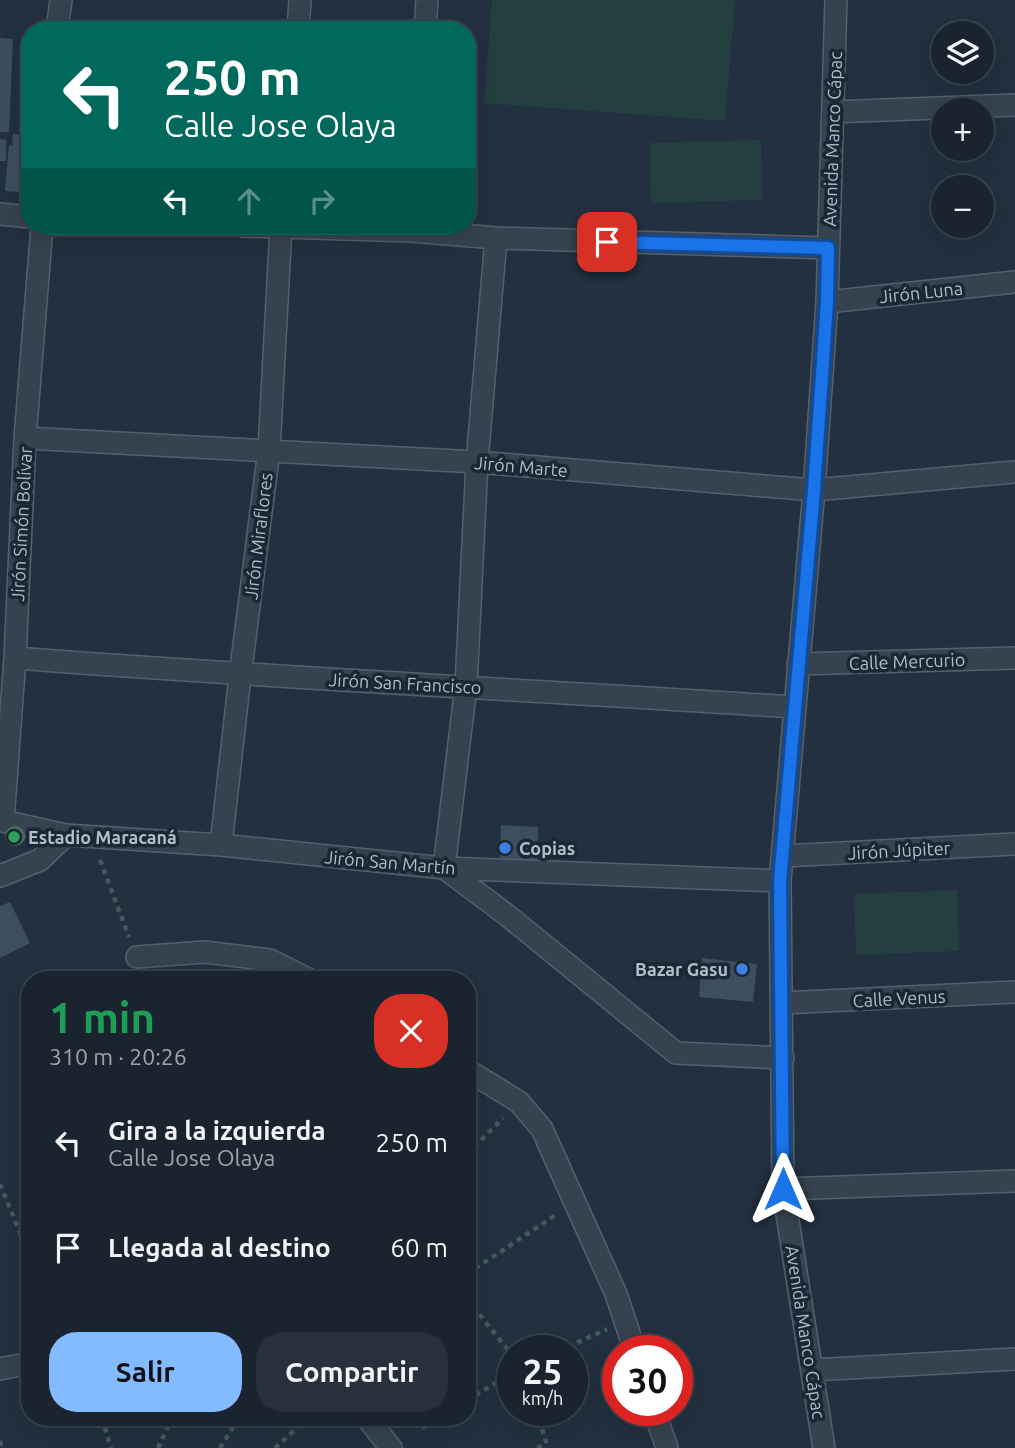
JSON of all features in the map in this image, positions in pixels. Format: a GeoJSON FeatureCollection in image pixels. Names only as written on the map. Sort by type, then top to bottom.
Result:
{"type":"FeatureCollection","features":[{"type":"Feature","properties":{"kind":"street"},"geometry":{"type":"LineString","coordinates":[[58,21],[61,0]]}},
{"type":"Feature","properties":{"kind":"street"},"geometry":{"type":"LineString","coordinates":[[299,21],[300,0]]}},
{"type":"Feature","properties":{"kind":"street"},"geometry":{"type":"LineString","coordinates":[[425,21],[426,0]]}},
{"type":"Feature","properties":{"kind":"street","name":"Avenida Manco Cápac"},"geometry":{"type":"LineString","coordinates":[[824,1448],[783,1189],[780,881],[814,490],[827,302],[836,0]]}},
{"type":"Feature","properties":{"kind":"street"},"geometry":{"type":"LineString","coordinates":[[833,112],[1015,105]]}},
{"type":"Feature","properties":{"kind":"street"},"geometry":{"type":"LineString","coordinates":[[0,214],[21,216]]}},
{"type":"Feature","properties":{"kind":"street","name":"Jirón Simón Bolívar"},"geometry":{"type":"LineString","coordinates":[[3,821],[15,658],[25,438],[41,235]]}},
{"type":"Feature","properties":{"kind":"street","name":"Jirón Miraflores"},"geometry":{"type":"LineString","coordinates":[[221,845],[269,450],[281,235]]}},
{"type":"Feature","properties":{"kind":"street"},"geometry":{"type":"LineString","coordinates":[[470,235],[828,248]]}},
{"type":"Feature","properties":{"kind":"street"},"geometry":{"type":"LineString","coordinates":[[496,238],[477,462],[466,686],[444,868],[507,915],[676,1053],[783,1058]]}},
{"type":"Feature","properties":{"kind":"street","name":"Jirón Luna"},"geometry":{"type":"LineString","coordinates":[[827,302],[1015,282]]}},
{"type":"Feature","properties":{"kind":"street","name":"Jirón Marte"},"geometry":{"type":"LineString","coordinates":[[25,438],[477,462],[814,490],[1015,472]]}},
{"type":"Feature","properties":{"kind":"street","name":"Jirón San Francisco"},"geometry":{"type":"LineString","coordinates":[[15,658],[240,676],[466,686],[794,707]]}},
{"type":"Feature","properties":{"kind":"street","name":"Calle Mercurio"},"geometry":{"type":"LineString","coordinates":[[798,664],[1015,658]]}},
{"type":"Feature","properties":{"kind":"street","name":"Jirón San Martín"},"geometry":{"type":"LineString","coordinates":[[3,821],[66,835],[221,845],[444,868],[780,881]]}},
{"type":"Feature","properties":{"kind":"street"},"geometry":{"type":"LineString","coordinates":[[0,876],[40,860],[66,835]]}},
{"type":"Feature","properties":{"kind":"street","name":"Jirón Júpiter"},"geometry":{"type":"LineString","coordinates":[[783,856],[1015,844]]}},
{"type":"Feature","properties":{"kind":"street"},"geometry":{"type":"LineString","coordinates":[[137,957],[205,951],[270,960],[292,971]]}},
{"type":"Feature","properties":{"kind":"street","name":"Calle Venus"},"geometry":{"type":"LineString","coordinates":[[782,1003],[1015,992]]}},
{"type":"Feature","properties":{"kind":"street"},"geometry":{"type":"LineString","coordinates":[[476,1076],[519,1102],[542,1129],[616,1294],[629,1335]]}},
{"type":"Feature","properties":{"kind":"street"},"geometry":{"type":"LineString","coordinates":[[783,1189],[1015,1181]]}},
{"type":"Feature","properties":{"kind":"street"},"geometry":{"type":"LineString","coordinates":[[812,1370],[1015,1359]]}},
{"type":"Feature","properties":{"kind":"street"},"geometry":{"type":"LineString","coordinates":[[0,1369],[21,1365]]}},
{"type":"Feature","properties":{"kind":"street"},"geometry":{"type":"LineString","coordinates":[[373,1426],[391,1448]]}},
{"type":"Feature","properties":{"kind":"street"},"geometry":{"type":"LineString","coordinates":[[659,1426],[667,1448]]}},
{"type":"Feature","properties":{"kind":"path"},"geometry":{"type":"LineString","coordinates":[[100,859],[137,957]]}},
{"type":"Feature","properties":{"kind":"path"},"geometry":{"type":"LineString","coordinates":[[476,1145],[519,1102]]}},
{"type":"Feature","properties":{"kind":"path"},"geometry":{"type":"LineString","coordinates":[[0,1184],[21,1235]]}},
{"type":"Feature","properties":{"kind":"path"},"geometry":{"type":"LineString","coordinates":[[476,1268],[574,1202]]}},
{"type":"Feature","properties":{"kind":"path"},"geometry":{"type":"LineString","coordinates":[[476,1310],[497,1336]]}},
{"type":"Feature","properties":{"kind":"path"},"geometry":{"type":"LineString","coordinates":[[588,1338],[612,1327],[621,1335]]}},
{"type":"Feature","properties":{"kind":"path"},"geometry":{"type":"LineString","coordinates":[[476,1395],[497,1382]]}},
{"type":"Feature","properties":{"kind":"path"},"geometry":{"type":"LineString","coordinates":[[105,1426],[111,1448]]}},
{"type":"Feature","properties":{"kind":"path"},"geometry":{"type":"LineString","coordinates":[[158,1448],[168,1426]]}},
{"type":"Feature","properties":{"kind":"path"},"geometry":{"type":"LineString","coordinates":[[220,1448],[234,1426]]}},
{"type":"Feature","properties":{"kind":"path"},"geometry":{"type":"LineString","coordinates":[[275,1448],[299,1426]]}},
{"type":"Feature","properties":{"kind":"path"},"geometry":{"type":"LineString","coordinates":[[537,1448],[547,1446],[541,1426]]}},
{"type":"Feature","properties":{"kind":"path"},"geometry":{"type":"LineString","coordinates":[[0,1441],[2,1448]]}},
{"type":"Feature","properties":{"kind":"green space"},"geometry":{"type":"Polygon","coordinates":[[[492,0],[735,0],[725,121],[484,103],[492,0]]]}},
{"type":"Feature","properties":{"kind":"green space"},"geometry":{"type":"Polygon","coordinates":[[[761,140],[762,200],[651,203],[650,143],[761,140]]]}},
{"type":"Feature","properties":{"kind":"green space"},"geometry":{"type":"Polygon","coordinates":[[[957,890],[959,951],[856,955],[854,894],[957,890]]]}},
{"type":"Feature","properties":{"kind":"building"},"geometry":{"type":"Polygon","coordinates":[[[0,38],[13,39],[9,132],[0,132],[0,38]]]}},
{"type":"Feature","properties":{"kind":"building"},"geometry":{"type":"Polygon","coordinates":[[[13,134],[21,135],[20,192],[5,191],[9,145],[12,146],[13,134]]]}},
{"type":"Feature","properties":{"kind":"building"},"geometry":{"type":"Polygon","coordinates":[[[0,139],[6,140],[6,161],[0,161],[0,139]]]}},
{"type":"Feature","properties":{"kind":"building"},"geometry":{"type":"Polygon","coordinates":[[[501,825],[538,827],[537,860],[500,859],[501,825]]]}},
{"type":"Feature","properties":{"kind":"building"},"geometry":{"type":"Polygon","coordinates":[[[10,902],[30,943],[0,958],[0,906],[10,902]]]}},
{"type":"Feature","properties":{"kind":"building"},"geometry":{"type":"Polygon","coordinates":[[[702,958],[757,964],[753,1002],[699,997],[702,958]]]}},
{"type":"Feature","properties":{"kind":"place","name":"Estadio Maracaná"},"geometry":{"type":"Point","coordinates":[14,837]}},
{"type":"Feature","properties":{"kind":"place","name":"Copias"},"geometry":{"type":"Point","coordinates":[505,848]}},
{"type":"Feature","properties":{"kind":"place","name":"Bazar Gasu"},"geometry":{"type":"Point","coordinates":[742,969]}},
{"type":"Feature","properties":{"kind":"route"},"geometry":{"type":"LineString","coordinates":[[607,242],[828,248],[827,302],[814,490],[780,881],[783,1189]]}}]}
